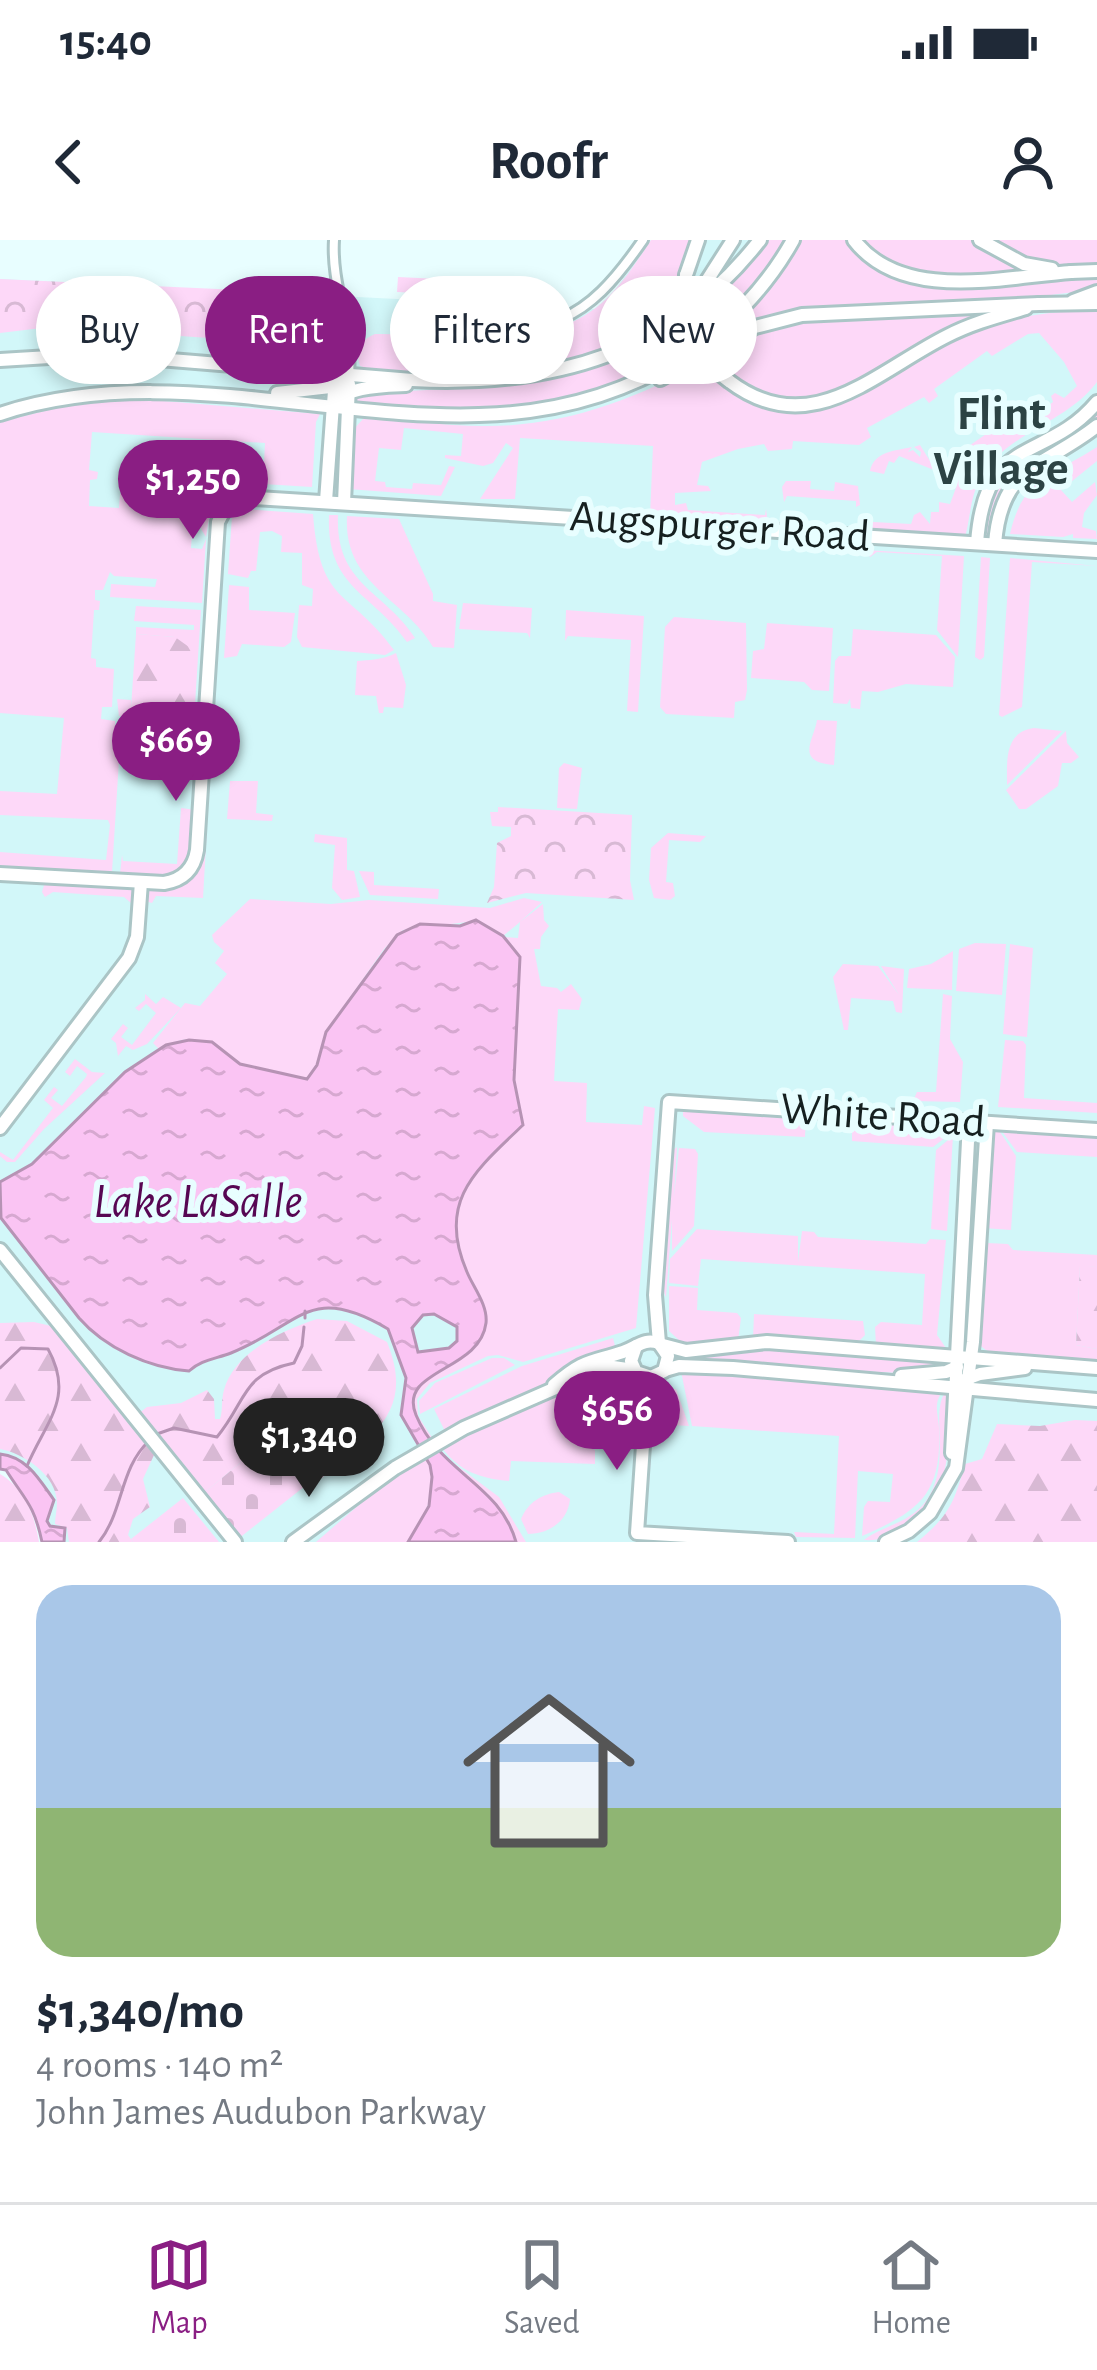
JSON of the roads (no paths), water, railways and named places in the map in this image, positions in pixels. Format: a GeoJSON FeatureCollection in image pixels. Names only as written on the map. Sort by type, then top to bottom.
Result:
{"type":"FeatureCollection","features":[{"type":"Feature","properties":{"kind":"main road"},"geometry":{"type":"LineString","coordinates":[[698,240],[686,275],[689,328],[710,366],[729,382],[756,398],[783,406],[830,401],[946,337],[1039,304]]}},
{"type":"Feature","properties":{"kind":"main road"},"geometry":{"type":"LineString","coordinates":[[710,276],[734,240]]}},
{"type":"Feature","properties":{"kind":"main road"},"geometry":{"type":"LineString","coordinates":[[728,276],[760,240]]}},
{"type":"Feature","properties":{"kind":"main road"},"geometry":{"type":"LineString","coordinates":[[591,401],[662,369],[712,336],[752,297],[793,240]]}},
{"type":"Feature","properties":{"kind":"main road"},"geometry":{"type":"LineString","coordinates":[[854,240],[877,263],[916,279],[1097,272]]}},
{"type":"Feature","properties":{"kind":"main road"},"geometry":{"type":"LineString","coordinates":[[980,240],[1024,264],[1070,272]]}},
{"type":"Feature","properties":{"kind":"main road"},"geometry":{"type":"LineString","coordinates":[[1072,302],[1097,292]]}},
{"type":"Feature","properties":{"kind":"main road"},"geometry":{"type":"LineString","coordinates":[[216,394],[350,409],[507,416],[630,392],[775,320],[1097,303]]}},
{"type":"Feature","properties":{"kind":"main road"},"geometry":{"type":"LineString","coordinates":[[0,360],[98,354],[205,365]]}},
{"type":"Feature","properties":{"kind":"main road"},"geometry":{"type":"LineString","coordinates":[[0,414],[57,398],[110,391],[283,394],[318,384]]}},
{"type":"Feature","properties":{"kind":"main road"},"geometry":{"type":"LineString","coordinates":[[326,501],[338,384]]}},
{"type":"Feature","properties":{"kind":"main road"},"geometry":{"type":"LineString","coordinates":[[343,384],[350,409],[344,502]]}},
{"type":"Feature","properties":{"kind":"main road"},"geometry":{"type":"LineString","coordinates":[[332,406],[349,392],[434,384]]}},
{"type":"Feature","properties":{"kind":"main road"},"geometry":{"type":"LineString","coordinates":[[977,543],[981,509],[998,473],[1012,458],[1070,426],[1097,402]]}},
{"type":"Feature","properties":{"kind":"main road"},"geometry":{"type":"LineString","coordinates":[[995,544],[1000,507],[1012,484],[1025,470],[1097,425]]}},
{"type":"Feature","properties":{"kind":"main road","name":"Augspurger Road"},"geometry":{"type":"LineString","coordinates":[[141,882],[179,879],[196,856],[221,514],[230,502],[245,496],[1097,551]]}},
{"type":"Feature","properties":{"kind":"main road"},"geometry":{"type":"LineString","coordinates":[[0,874],[141,882],[137,937],[131,954],[0,1128]]}},
{"type":"Feature","properties":{"kind":"main road","name":"White Road"},"geometry":{"type":"LineString","coordinates":[[655,1294],[669,1102],[1097,1130]]}},
{"type":"Feature","properties":{"kind":"main road"},"geometry":{"type":"LineString","coordinates":[[886,1542],[925,1520],[956,1468],[969,1122]]}},
{"type":"Feature","properties":{"kind":"main road"},"geometry":{"type":"LineString","coordinates":[[962,1373],[987,1123]]}},
{"type":"Feature","properties":{"kind":"main road"},"geometry":{"type":"LineString","coordinates":[[0,1250],[228,1538]]}},
{"type":"Feature","properties":{"kind":"main road"},"geometry":{"type":"LineString","coordinates":[[655,1294],[660,1344],[668,1359],[646,1415],[637,1533],[788,1542]]}},
{"type":"Feature","properties":{"kind":"main road"},"geometry":{"type":"LineString","coordinates":[[646,1415],[631,1358],[649,1328],[655,1294]]}},
{"type":"Feature","properties":{"kind":"main road"},"geometry":{"type":"LineString","coordinates":[[544,1393],[579,1364],[638,1344],[660,1344],[686,1352],[767,1342],[1097,1400]]}},
{"type":"Feature","properties":{"kind":"main road"},"geometry":{"type":"LineString","coordinates":[[293,1542],[408,1459],[449,1436],[610,1365],[636,1372],[695,1366],[870,1379],[1050,1364],[1091,1368]]}},
{"type":"Feature","properties":{"kind":"main road"},"geometry":{"type":"LineString","coordinates":[[1067,1397],[1059,1385],[1063,1373],[1091,1368]]}},
{"type":"Feature","properties":{"kind":"main road"},"geometry":{"type":"LineString","coordinates":[[307,1542],[350,1501]]}},
{"type":"Feature","properties":{"kind":"street"},"geometry":{"type":"LineString","coordinates":[[334,240],[337,276]]}},
{"type":"Feature","properties":{"kind":"street"},"geometry":{"type":"LineString","coordinates":[[574,314],[593,302],[643,240]]}},
{"type":"Feature","properties":{"kind":"water","name":"Lake LaSalle"},"geometry":{"type":"Polygon","coordinates":[[[476,920],[503,936],[520,957],[514,1080],[523,1125],[476,1173],[459,1206],[459,1247],[486,1316],[480,1339],[470,1352],[418,1388],[413,1400],[427,1435],[497,1506],[516,1542],[408,1542],[429,1506],[432,1477],[401,1415],[406,1378],[388,1329],[361,1315],[322,1309],[189,1371],[159,1366],[129,1355],[90,1329],[1,1218],[0,1182],[32,1164],[125,1072],[166,1045],[212,1042],[240,1064],[307,1079],[317,1065],[326,1032],[397,935],[420,924],[460,926],[476,920]],[[434,1314],[423,1315],[412,1328],[418,1352],[449,1348],[457,1341],[457,1327],[434,1314]]]}},
{"type":"Feature","properties":{"kind":"water"},"geometry":{"type":"Polygon","coordinates":[[[0,1454],[25,1464],[43,1484],[54,1500],[47,1521],[65,1528],[64,1542],[42,1542],[28,1503],[6,1470],[0,1469],[0,1454]]]}},
{"type":"Feature","properties":{"kind":"waterway"},"geometry":{"type":"LineString","coordinates":[[305,1311],[305,1318]]}},
{"type":"Feature","properties":{"kind":"waterway"},"geometry":{"type":"LineString","coordinates":[[157,1434],[174,1428],[217,1437],[254,1382],[294,1363],[304,1327]]}},
{"type":"Feature","properties":{"kind":"waterway"},"geometry":{"type":"LineString","coordinates":[[0,1368],[21,1348],[48,1349],[56,1366],[55,1409],[27,1466]]}},
{"type":"Feature","properties":{"kind":"waterway"},"geometry":{"type":"LineString","coordinates":[[99,1542],[132,1463],[150,1440]]}},
{"type":"Feature","properties":{"kind":"district","name":"Flint Village"},"geometry":{"type":"Point","coordinates":[1001,442]}}]}
